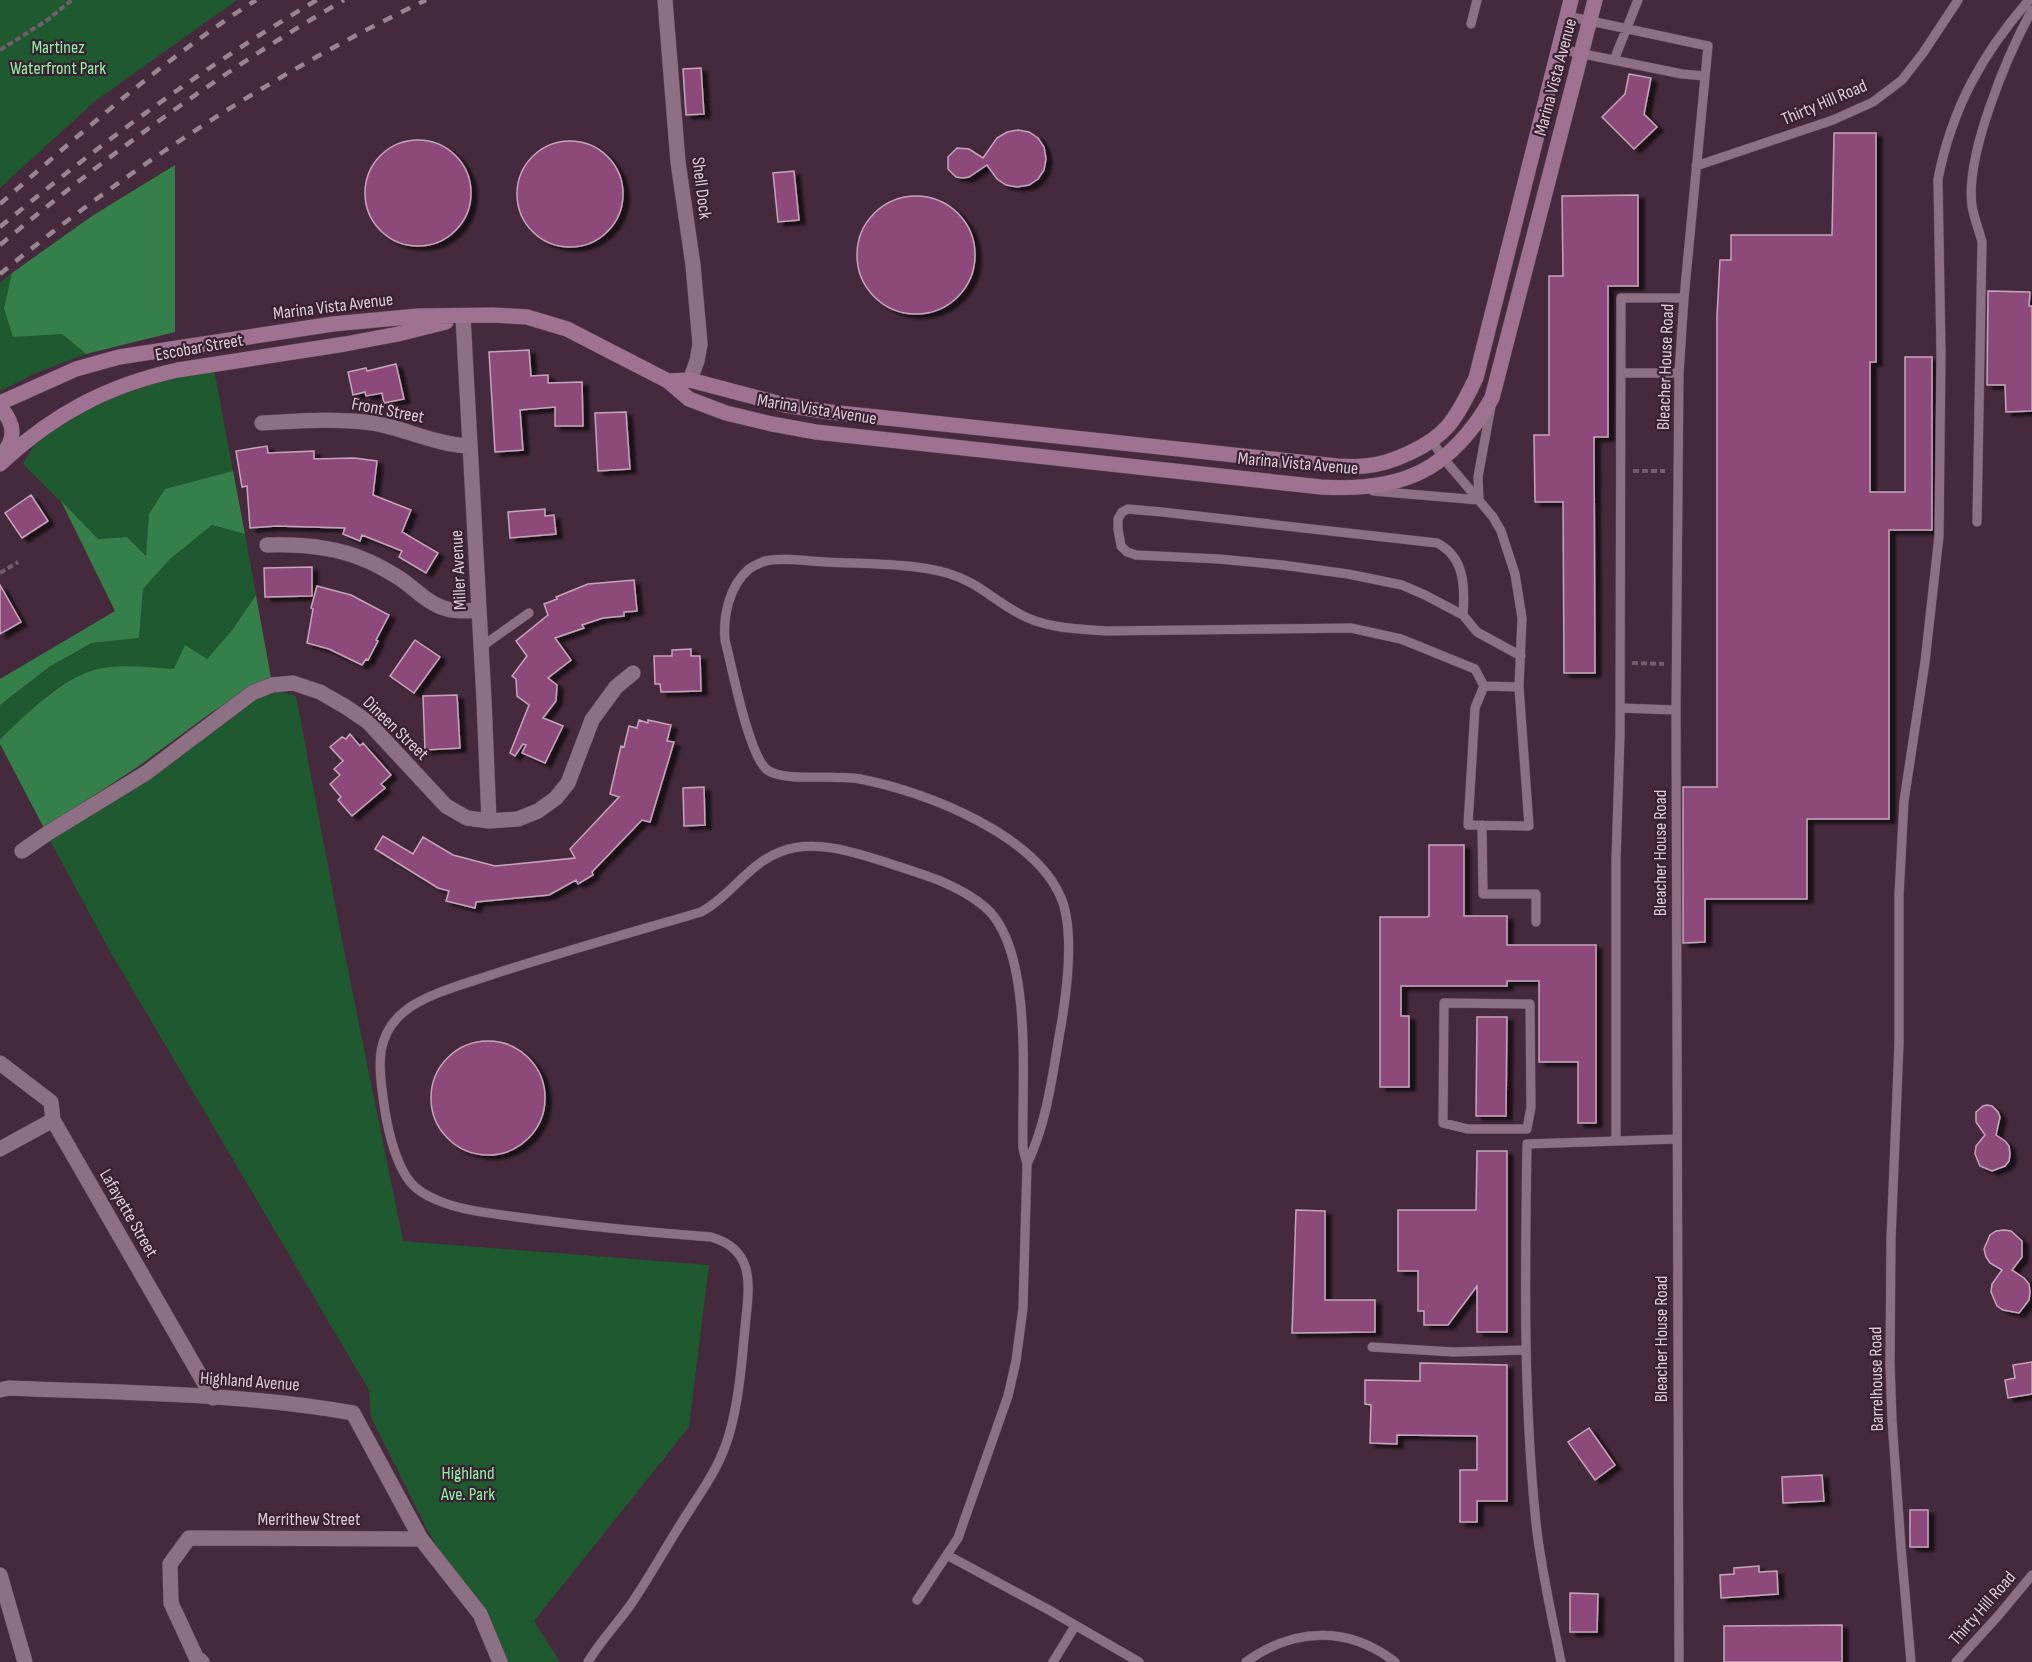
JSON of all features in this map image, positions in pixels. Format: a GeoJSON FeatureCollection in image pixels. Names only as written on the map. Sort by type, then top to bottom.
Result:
{"type":"FeatureCollection","features":[{"type":"Feature","properties":{"kind":"main road","name":"Marina Vista Avenue"},"geometry":{"type":"LineString","coordinates":[[668,381],[690,380],[785,405],[830,412],[1337,466],[1366,466],[1404,454],[1432,441],[1448,426],[1464,403],[1476,378],[1571,0]]}},
{"type":"Feature","properties":{"kind":"main road","name":"Marina Vista Avenue"},"geometry":{"type":"LineString","coordinates":[[0,405],[76,369],[119,357],[333,324],[418,316],[494,315],[527,317],[567,329],[668,381],[689,399],[717,409],[816,432],[1350,489],[1391,483],[1429,468],[1444,459],[1466,436],[1492,398],[1595,0]]}},
{"type":"Feature","properties":{"kind":"main road","name":"Escobar Street"},"geometry":{"type":"LineString","coordinates":[[0,464],[45,426],[95,396],[144,377],[398,334],[463,317]]}},
{"type":"Feature","properties":{"kind":"main road"},"geometry":{"type":"LineString","coordinates":[[0,405],[12,425],[13,432],[7,450],[0,458]]}},
{"type":"Feature","properties":{"kind":"street","name":"Shell Dock"},"geometry":{"type":"LineString","coordinates":[[665,0],[678,162],[693,265],[700,344],[690,380]]}},
{"type":"Feature","properties":{"kind":"street","name":"Miller Avenue"},"geometry":{"type":"LineString","coordinates":[[463,317],[480,610],[489,821]]}},
{"type":"Feature","properties":{"kind":"street","name":"Front Street"},"geometry":{"type":"LineString","coordinates":[[262,423],[349,421],[397,429],[440,443],[470,446]]}},
{"type":"Feature","properties":{"kind":"street"},"geometry":{"type":"LineString","coordinates":[[267,545],[296,544],[354,556],[397,576],[445,609],[464,612],[480,610]]}},
{"type":"Feature","properties":{"kind":"street","name":"Dineen Street"},"geometry":{"type":"LineString","coordinates":[[22,851],[146,773],[252,693],[272,684],[293,683],[321,692],[346,707],[374,728],[446,806],[467,818],[489,821],[518,819],[538,811],[556,798],[568,783],[597,711],[616,687],[633,673]]}},
{"type":"Feature","properties":{"kind":"street","name":"Lafayette Street"},"geometry":{"type":"LineString","coordinates":[[0,1063],[51,1102],[52,1120],[213,1398]]}},
{"type":"Feature","properties":{"kind":"street"},"geometry":{"type":"LineString","coordinates":[[0,1149],[52,1120]]}},
{"type":"Feature","properties":{"kind":"street","name":"Highland Avenue"},"geometry":{"type":"LineString","coordinates":[[0,1390],[9,1388],[213,1398],[301,1404],[353,1413],[421,1539]]}},
{"type":"Feature","properties":{"kind":"street","name":"Merrithew Street"},"geometry":{"type":"LineString","coordinates":[[202,1662],[196,1657],[171,1603],[170,1564],[189,1538],[421,1539]]}},
{"type":"Feature","properties":{"kind":"street"},"geometry":{"type":"LineString","coordinates":[[421,1539],[480,1614],[500,1662]]}},
{"type":"Feature","properties":{"kind":"street"},"geometry":{"type":"LineString","coordinates":[[0,1575],[25,1662]]}},
{"type":"Feature","properties":{"kind":"lane"},"geometry":{"type":"LineString","coordinates":[[1471,24],[1476,0]]}},
{"type":"Feature","properties":{"kind":"lane"},"geometry":{"type":"LineString","coordinates":[[1614,60],[1638,0]]}},
{"type":"Feature","properties":{"kind":"lane","name":"Thirty Hill Road"},"geometry":{"type":"LineString","coordinates":[[1696,166],[1833,120],[1873,102],[1902,80],[1958,0]]}},
{"type":"Feature","properties":{"kind":"lane","name":"Barrelhouse Road"},"geometry":{"type":"LineString","coordinates":[[1911,1662],[1900,1547],[1890,1364],[1891,1239],[1899,1044],[1899,895],[1904,801],[1928,642],[1939,536],[1941,354],[1938,179],[1949,132],[1966,90],[1993,46],[2029,0]]}},
{"type":"Feature","properties":{"kind":"lane"},"geometry":{"type":"LineString","coordinates":[[1977,522],[1982,242],[1972,205],[1974,168],[1979,144],[2004,68],[2032,10]]}},
{"type":"Feature","properties":{"kind":"lane"},"geometry":{"type":"LineString","coordinates":[[1567,16],[1626,28]]}},
{"type":"Feature","properties":{"kind":"lane","name":"Bleacher House Road"},"geometry":{"type":"LineString","coordinates":[[1626,28],[1708,46],[1678,373],[1676,710],[1679,1662]]}},
{"type":"Feature","properties":{"kind":"lane"},"geometry":{"type":"LineString","coordinates":[[1559,49],[1705,76]]}},
{"type":"Feature","properties":{"kind":"lane"},"geometry":{"type":"LineString","coordinates":[[1616,1141],[1621,298],[1684,298]]}},
{"type":"Feature","properties":{"kind":"lane"},"geometry":{"type":"LineString","coordinates":[[1621,373],[1678,373]]}},
{"type":"Feature","properties":{"kind":"lane"},"geometry":{"type":"LineString","coordinates":[[1479,500],[1478,477],[1492,398]]}},
{"type":"Feature","properties":{"kind":"lane"},"geometry":{"type":"LineString","coordinates":[[1432,441],[1444,459],[1493,517],[1501,531],[1515,574],[1522,618],[1519,687],[1528,826],[1467,825],[1475,708],[1484,686]]}},
{"type":"Feature","properties":{"kind":"lane"},"geometry":{"type":"LineString","coordinates":[[1350,489],[1479,500]]}},
{"type":"Feature","properties":{"kind":"lane"},"geometry":{"type":"LineString","coordinates":[[1463,615],[1464,587],[1461,571],[1455,557],[1447,548],[1437,543],[1128,509],[1122,512],[1118,519],[1121,546],[1127,552],[1136,555],[1219,559],[1348,574],[1402,585],[1463,615],[1477,632],[1521,656]]}},
{"type":"Feature","properties":{"kind":"lane"},"geometry":{"type":"LineString","coordinates":[[1027,1164],[1043,1121],[1062,1015],[1068,948],[1067,926],[1064,906],[1055,886],[1020,847],[982,821],[883,784],[846,777],[782,776],[775,775],[765,768],[758,758],[749,734],[724,628],[730,599],[739,580],[750,568],[765,561],[786,560],[883,565],[945,572],[969,580],[1018,614],[1075,629],[1106,631],[1351,628],[1401,639],[1475,669],[1484,686]]}},
{"type":"Feature","properties":{"kind":"lane"},"geometry":{"type":"LineString","coordinates":[[481,648],[529,613]]}},
{"type":"Feature","properties":{"kind":"lane"},"geometry":{"type":"LineString","coordinates":[[1484,686],[1519,687]]}},
{"type":"Feature","properties":{"kind":"lane"},"geometry":{"type":"LineString","coordinates":[[1620,708],[1676,710]]}},
{"type":"Feature","properties":{"kind":"lane"},"geometry":{"type":"LineString","coordinates":[[1482,825],[1483,894],[1536,894],[1536,922]]}},
{"type":"Feature","properties":{"kind":"lane"},"geometry":{"type":"LineString","coordinates":[[588,1662],[630,1606],[708,1484],[729,1436],[735,1411],[743,1352],[747,1301],[746,1267],[734,1247],[725,1241],[711,1237],[561,1224],[469,1209],[439,1201],[424,1194],[411,1183],[399,1162],[384,1103],[379,1056],[383,1037],[406,1009],[470,982],[701,912],[714,905],[762,862],[793,848],[808,846],[855,853],[941,881],[966,893],[987,909],[999,925],[1016,967],[1021,1032],[1023,1148],[1027,1164],[1023,1308],[1016,1361],[1008,1396],[958,1538],[917,1600]]}},
{"type":"Feature","properties":{"kind":"lane"},"geometry":{"type":"LineString","coordinates":[[1444,1003],[1530,1004],[1531,1107],[1527,1129],[1468,1129],[1443,1123],[1444,1003]]}},
{"type":"Feature","properties":{"kind":"lane"},"geometry":{"type":"LineString","coordinates":[[1561,1662],[1541,1565],[1529,1425],[1526,1350],[1527,1144],[1677,1139]]}},
{"type":"Feature","properties":{"kind":"lane"},"geometry":{"type":"LineString","coordinates":[[1372,1347],[1453,1352],[1526,1350]]}},
{"type":"Feature","properties":{"kind":"lane"},"geometry":{"type":"LineString","coordinates":[[947,1555],[1139,1662]]}},
{"type":"Feature","properties":{"kind":"lane","name":"Thirty Hill Road"},"geometry":{"type":"LineString","coordinates":[[1956,1662],[2032,1575]]}},
{"type":"Feature","properties":{"kind":"lane"},"geometry":{"type":"LineString","coordinates":[[1053,1662],[1075,1626]]}},
{"type":"Feature","properties":{"kind":"lane"},"geometry":{"type":"LineString","coordinates":[[1246,1662],[1263,1649],[1286,1640],[1309,1636],[1334,1637],[1360,1642],[1395,1662]]}},
{"type":"Feature","properties":{"kind":"path"},"geometry":{"type":"LineString","coordinates":[[0,50],[46,21],[72,0]]}},
{"type":"Feature","properties":{"kind":"path"},"geometry":{"type":"LineString","coordinates":[[1632,471],[1665,471]]}},
{"type":"Feature","properties":{"kind":"path"},"geometry":{"type":"LineString","coordinates":[[0,573],[18,562]]}},
{"type":"Feature","properties":{"kind":"path"},"geometry":{"type":"LineString","coordinates":[[1632,663],[1659,664]]}},
{"type":"Feature","properties":{"kind":"green space","name":"Martinez Waterfront Park"},"geometry":{"type":"Polygon","coordinates":[[[0,0],[237,0],[94,102],[0,188],[0,0]]]}},
{"type":"Feature","properties":{"kind":"green space"},"geometry":{"type":"Polygon","coordinates":[[[175,165],[175,332],[86,354],[62,334],[13,337],[4,308],[12,273],[92,216],[175,165]]]}},
{"type":"Feature","properties":{"kind":"green space"},"geometry":{"type":"Polygon","coordinates":[[[12,273],[4,308],[62,334],[86,354],[38,372],[0,391],[0,283],[12,273]]]}},
{"type":"Feature","properties":{"kind":"green space"},"geometry":{"type":"Polygon","coordinates":[[[213,364],[233,471],[203,480],[149,514],[147,557],[127,537],[98,539],[23,464],[45,426],[71,410],[213,364]]]}},
{"type":"Feature","properties":{"kind":"green space"},"geometry":{"type":"Polygon","coordinates":[[[233,471],[245,534],[212,525],[170,559],[143,589],[139,638],[92,643],[49,667],[0,705],[0,679],[115,611],[61,501],[98,539],[127,537],[146,556],[149,514],[165,489],[233,471]]]}},
{"type":"Feature","properties":{"kind":"green space"},"geometry":{"type":"Polygon","coordinates":[[[212,525],[245,534],[256,595],[233,629],[206,660],[174,669],[118,667],[54,690],[0,738],[0,705],[49,667],[93,643],[139,638],[143,589],[170,559],[212,525]]]}},
{"type":"Feature","properties":{"kind":"green space"},"geometry":{"type":"Polygon","coordinates":[[[256,595],[271,678],[212,712],[136,768],[44,828],[0,744],[0,739],[55,690],[80,675],[94,670],[123,666],[174,669],[185,645],[207,659],[233,629],[256,595]]]}},
{"type":"Feature","properties":{"kind":"green space","name":"Highland Ave. Park"},"geometry":{"type":"Polygon","coordinates":[[[274,690],[296,696],[340,930],[403,1241],[709,1265],[689,1427],[534,1621],[560,1662],[508,1662],[481,1607],[447,1563],[429,1533],[371,1417],[369,1390],[111,953],[48,837],[255,697],[274,690]]]}},
{"type":"Feature","properties":{"kind":"building"},"geometry":{"type":"Polygon","coordinates":[[[701,68],[704,114],[686,115],[683,69],[701,68]]]}},
{"type":"Feature","properties":{"kind":"building"},"geometry":{"type":"Polygon","coordinates":[[[1629,74],[1651,78],[1644,114],[1657,127],[1634,149],[1602,117],[1625,94],[1629,74]]]}},
{"type":"Feature","properties":{"kind":"building"},"geometry":{"type":"Polygon","coordinates":[[[1018,130],[1029,132],[1038,138],[1044,147],[1046,159],[1044,170],[1038,179],[1029,185],[1017,187],[1006,185],[997,179],[987,165],[969,177],[963,178],[956,177],[948,169],[948,157],[957,148],[969,149],[983,158],[997,138],[1007,132],[1018,130]]]}},
{"type":"Feature","properties":{"kind":"building"},"geometry":{"type":"Polygon","coordinates":[[[1834,133],[1876,133],[1876,362],[1870,362],[1870,492],[1905,492],[1905,357],[1932,357],[1932,530],[1889,530],[1889,819],[1807,819],[1807,899],[1705,899],[1705,942],[1683,943],[1683,787],[1717,787],[1717,316],[1720,260],[1731,260],[1731,235],[1832,235],[1834,133]]]}},
{"type":"Feature","properties":{"kind":"building"},"geometry":{"type":"Polygon","coordinates":[[[418,140],[438,144],[455,156],[467,173],[471,193],[467,213],[455,230],[438,242],[418,246],[398,242],[381,230],[369,213],[365,193],[369,173],[381,156],[398,144],[418,140]]]}},
{"type":"Feature","properties":{"kind":"building"},"geometry":{"type":"Polygon","coordinates":[[[570,141],[590,145],[607,157],[619,174],[623,194],[619,214],[607,231],[590,243],[570,247],[550,243],[533,231],[521,214],[517,194],[521,174],[533,157],[550,145],[570,141]]]}},
{"type":"Feature","properties":{"kind":"building"},"geometry":{"type":"Polygon","coordinates":[[[794,171],[799,220],[778,222],[773,173],[794,171]]]}},
{"type":"Feature","properties":{"kind":"building"},"geometry":{"type":"Polygon","coordinates":[[[1638,195],[1638,286],[1608,286],[1608,437],[1594,437],[1595,673],[1564,673],[1563,502],[1535,502],[1534,435],[1549,435],[1549,276],[1563,276],[1562,196],[1638,195]]]}},
{"type":"Feature","properties":{"kind":"building"},"geometry":{"type":"Polygon","coordinates":[[[916,196],[927,197],[949,206],[965,222],[974,244],[974,266],[965,288],[949,304],[927,313],[916,314],[905,313],[883,304],[867,288],[858,266],[857,255],[858,244],[867,222],[883,206],[905,197],[916,196]]]}},
{"type":"Feature","properties":{"kind":"building"},"geometry":{"type":"Polygon","coordinates":[[[1988,291],[2030,292],[2032,411],[2006,412],[2005,385],[1987,385],[1988,291]]]}},
{"type":"Feature","properties":{"kind":"building"},"geometry":{"type":"Polygon","coordinates":[[[529,350],[531,376],[548,375],[548,383],[582,382],[583,426],[555,426],[555,407],[520,410],[523,450],[495,452],[489,352],[529,350]]]}},
{"type":"Feature","properties":{"kind":"building"},"geometry":{"type":"Polygon","coordinates":[[[396,364],[404,399],[384,403],[382,393],[366,396],[365,392],[353,395],[348,372],[366,368],[367,371],[396,364]]]}},
{"type":"Feature","properties":{"kind":"building"},"geometry":{"type":"Polygon","coordinates":[[[626,412],[630,469],[598,471],[595,413],[626,412]]]}},
{"type":"Feature","properties":{"kind":"building"},"geometry":{"type":"Polygon","coordinates":[[[267,446],[268,453],[314,451],[314,459],[354,458],[377,461],[373,495],[411,510],[402,532],[438,553],[426,573],[399,557],[402,551],[362,535],[360,541],[343,534],[345,528],[276,526],[250,528],[247,486],[242,487],[236,451],[267,446]]]}},
{"type":"Feature","properties":{"kind":"building"},"geometry":{"type":"Polygon","coordinates":[[[31,495],[48,521],[22,538],[5,513],[31,495]]]}},
{"type":"Feature","properties":{"kind":"building"},"geometry":{"type":"Polygon","coordinates":[[[545,509],[545,516],[554,515],[556,534],[510,538],[508,512],[545,509]]]}},
{"type":"Feature","properties":{"kind":"building"},"geometry":{"type":"Polygon","coordinates":[[[312,567],[312,596],[265,597],[264,568],[312,567]]]}},
{"type":"Feature","properties":{"kind":"building"},"geometry":{"type":"Polygon","coordinates":[[[634,580],[637,611],[624,612],[624,616],[603,618],[582,625],[584,628],[555,638],[571,660],[548,678],[557,685],[556,701],[543,718],[563,726],[545,763],[522,753],[526,745],[523,744],[515,756],[510,753],[529,705],[517,696],[516,679],[512,676],[527,656],[516,641],[548,615],[544,604],[557,599],[556,597],[588,584],[634,580]]]}},
{"type":"Feature","properties":{"kind":"building"},"geometry":{"type":"Polygon","coordinates":[[[0,585],[21,622],[0,634],[0,585]]]}},
{"type":"Feature","properties":{"kind":"building"},"geometry":{"type":"Polygon","coordinates":[[[317,586],[351,595],[389,615],[368,660],[366,659],[362,665],[329,649],[307,643],[313,609],[311,608],[317,586]]]}},
{"type":"Feature","properties":{"kind":"building"},"geometry":{"type":"Polygon","coordinates":[[[415,640],[440,657],[414,693],[390,676],[415,640]]]}},
{"type":"Feature","properties":{"kind":"building"},"geometry":{"type":"Polygon","coordinates":[[[691,649],[691,656],[700,656],[701,691],[661,692],[660,684],[655,684],[654,656],[672,656],[672,650],[691,649]]]}},
{"type":"Feature","properties":{"kind":"building"},"geometry":{"type":"Polygon","coordinates":[[[457,695],[460,748],[425,750],[423,696],[457,695]]]}},
{"type":"Feature","properties":{"kind":"building"},"geometry":{"type":"Polygon","coordinates":[[[639,720],[671,725],[667,741],[674,742],[650,822],[642,820],[592,872],[593,875],[578,884],[576,880],[549,895],[476,902],[475,908],[446,901],[449,891],[438,888],[375,849],[383,836],[413,854],[423,837],[453,855],[495,866],[575,858],[570,849],[619,797],[610,794],[621,746],[624,747],[629,726],[637,728],[639,720]]]}},
{"type":"Feature","properties":{"kind":"building"},"geometry":{"type":"Polygon","coordinates":[[[350,734],[360,746],[363,743],[391,775],[381,784],[385,788],[352,816],[338,800],[341,797],[330,784],[340,775],[334,769],[343,761],[330,747],[342,737],[346,739],[350,734]]]}},
{"type":"Feature","properties":{"kind":"building"},"geometry":{"type":"Polygon","coordinates":[[[704,787],[705,825],[684,826],[683,788],[704,787]]]}},
{"type":"Feature","properties":{"kind":"building"},"geometry":{"type":"Polygon","coordinates":[[[1429,845],[1464,845],[1464,916],[1507,916],[1507,945],[1596,945],[1596,1123],[1578,1123],[1578,1062],[1539,1062],[1539,981],[1507,981],[1507,986],[1401,986],[1401,1016],[1409,1016],[1409,1087],[1380,1087],[1380,917],[1429,916],[1429,845]]]}},
{"type":"Feature","properties":{"kind":"building"},"geometry":{"type":"Polygon","coordinates":[[[1477,1017],[1507,1017],[1506,1116],[1476,1116],[1477,1017]]]}},
{"type":"Feature","properties":{"kind":"building"},"geometry":{"type":"Polygon","coordinates":[[[488,1041],[510,1045],[529,1057],[541,1076],[545,1098],[541,1120],[529,1139],[510,1151],[488,1155],[466,1151],[447,1139],[435,1120],[431,1098],[435,1076],[447,1057],[466,1045],[488,1041]]]}},
{"type":"Feature","properties":{"kind":"building"},"geometry":{"type":"Polygon","coordinates":[[[1987,1105],[1992,1106],[1998,1112],[2000,1117],[1996,1135],[2009,1146],[2010,1154],[2005,1166],[1992,1171],[1980,1166],[1975,1154],[1976,1146],[1985,1135],[1976,1122],[1976,1112],[1987,1105]]]}},
{"type":"Feature","properties":{"kind":"building"},"geometry":{"type":"Polygon","coordinates":[[[1477,1151],[1507,1151],[1507,1332],[1477,1332],[1477,1286],[1448,1325],[1424,1325],[1424,1311],[1418,1311],[1418,1271],[1398,1271],[1398,1210],[1476,1210],[1477,1151]]]}},
{"type":"Feature","properties":{"kind":"building"},"geometry":{"type":"Polygon","coordinates":[[[1296,1210],[1325,1211],[1325,1300],[1375,1300],[1375,1332],[1292,1333],[1296,1210]]]}},
{"type":"Feature","properties":{"kind":"building"},"geometry":{"type":"Polygon","coordinates":[[[2004,1230],[2011,1231],[2022,1241],[2022,1257],[2012,1270],[2029,1284],[2030,1292],[2029,1300],[2019,1313],[2003,1310],[1997,1306],[1991,1292],[1992,1284],[2002,1270],[1990,1263],[1984,1249],[1990,1235],[2004,1230]]]}},
{"type":"Feature","properties":{"kind":"building"},"geometry":{"type":"Polygon","coordinates":[[[2032,1362],[2032,1394],[2008,1398],[2005,1380],[2015,1378],[2013,1365],[2032,1362]]]}},
{"type":"Feature","properties":{"kind":"building"},"geometry":{"type":"Polygon","coordinates":[[[1420,1363],[1507,1365],[1507,1501],[1477,1501],[1477,1522],[1460,1522],[1460,1470],[1477,1470],[1477,1436],[1397,1435],[1397,1444],[1370,1443],[1371,1405],[1365,1404],[1365,1380],[1420,1381],[1420,1363]]]}},
{"type":"Feature","properties":{"kind":"building"},"geometry":{"type":"Polygon","coordinates":[[[1589,1428],[1615,1465],[1595,1480],[1568,1442],[1589,1428]]]}},
{"type":"Feature","properties":{"kind":"building"},"geometry":{"type":"Polygon","coordinates":[[[1822,1475],[1824,1501],[1783,1503],[1782,1477],[1822,1475]]]}},
{"type":"Feature","properties":{"kind":"building"},"geometry":{"type":"Polygon","coordinates":[[[1910,1510],[1928,1510],[1928,1547],[1910,1547],[1910,1510]]]}},
{"type":"Feature","properties":{"kind":"building"},"geometry":{"type":"Polygon","coordinates":[[[1759,1566],[1759,1572],[1777,1571],[1778,1594],[1721,1598],[1720,1575],[1734,1574],[1734,1568],[1759,1566]]]}},
{"type":"Feature","properties":{"kind":"building"},"geometry":{"type":"Polygon","coordinates":[[[1570,1593],[1598,1594],[1597,1632],[1570,1632],[1570,1593]]]}},
{"type":"Feature","properties":{"kind":"building"},"geometry":{"type":"Polygon","coordinates":[[[1842,1625],[1842,1662],[1724,1662],[1724,1626],[1842,1625]]]}},
{"type":"Feature","properties":{"kind":"railway"},"geometry":{"type":"LineString","coordinates":[[0,204],[156,71],[256,0]]}},
{"type":"Feature","properties":{"kind":"railway"},"geometry":{"type":"LineString","coordinates":[[0,227],[115,136],[193,79],[317,0]]}},
{"type":"Feature","properties":{"kind":"railway"},"geometry":{"type":"LineString","coordinates":[[0,245],[83,178],[167,115],[254,55],[344,0]]}},
{"type":"Feature","properties":{"kind":"railway"},"geometry":{"type":"LineString","coordinates":[[0,274],[100,196],[205,124],[369,28],[426,0]]}}]}
